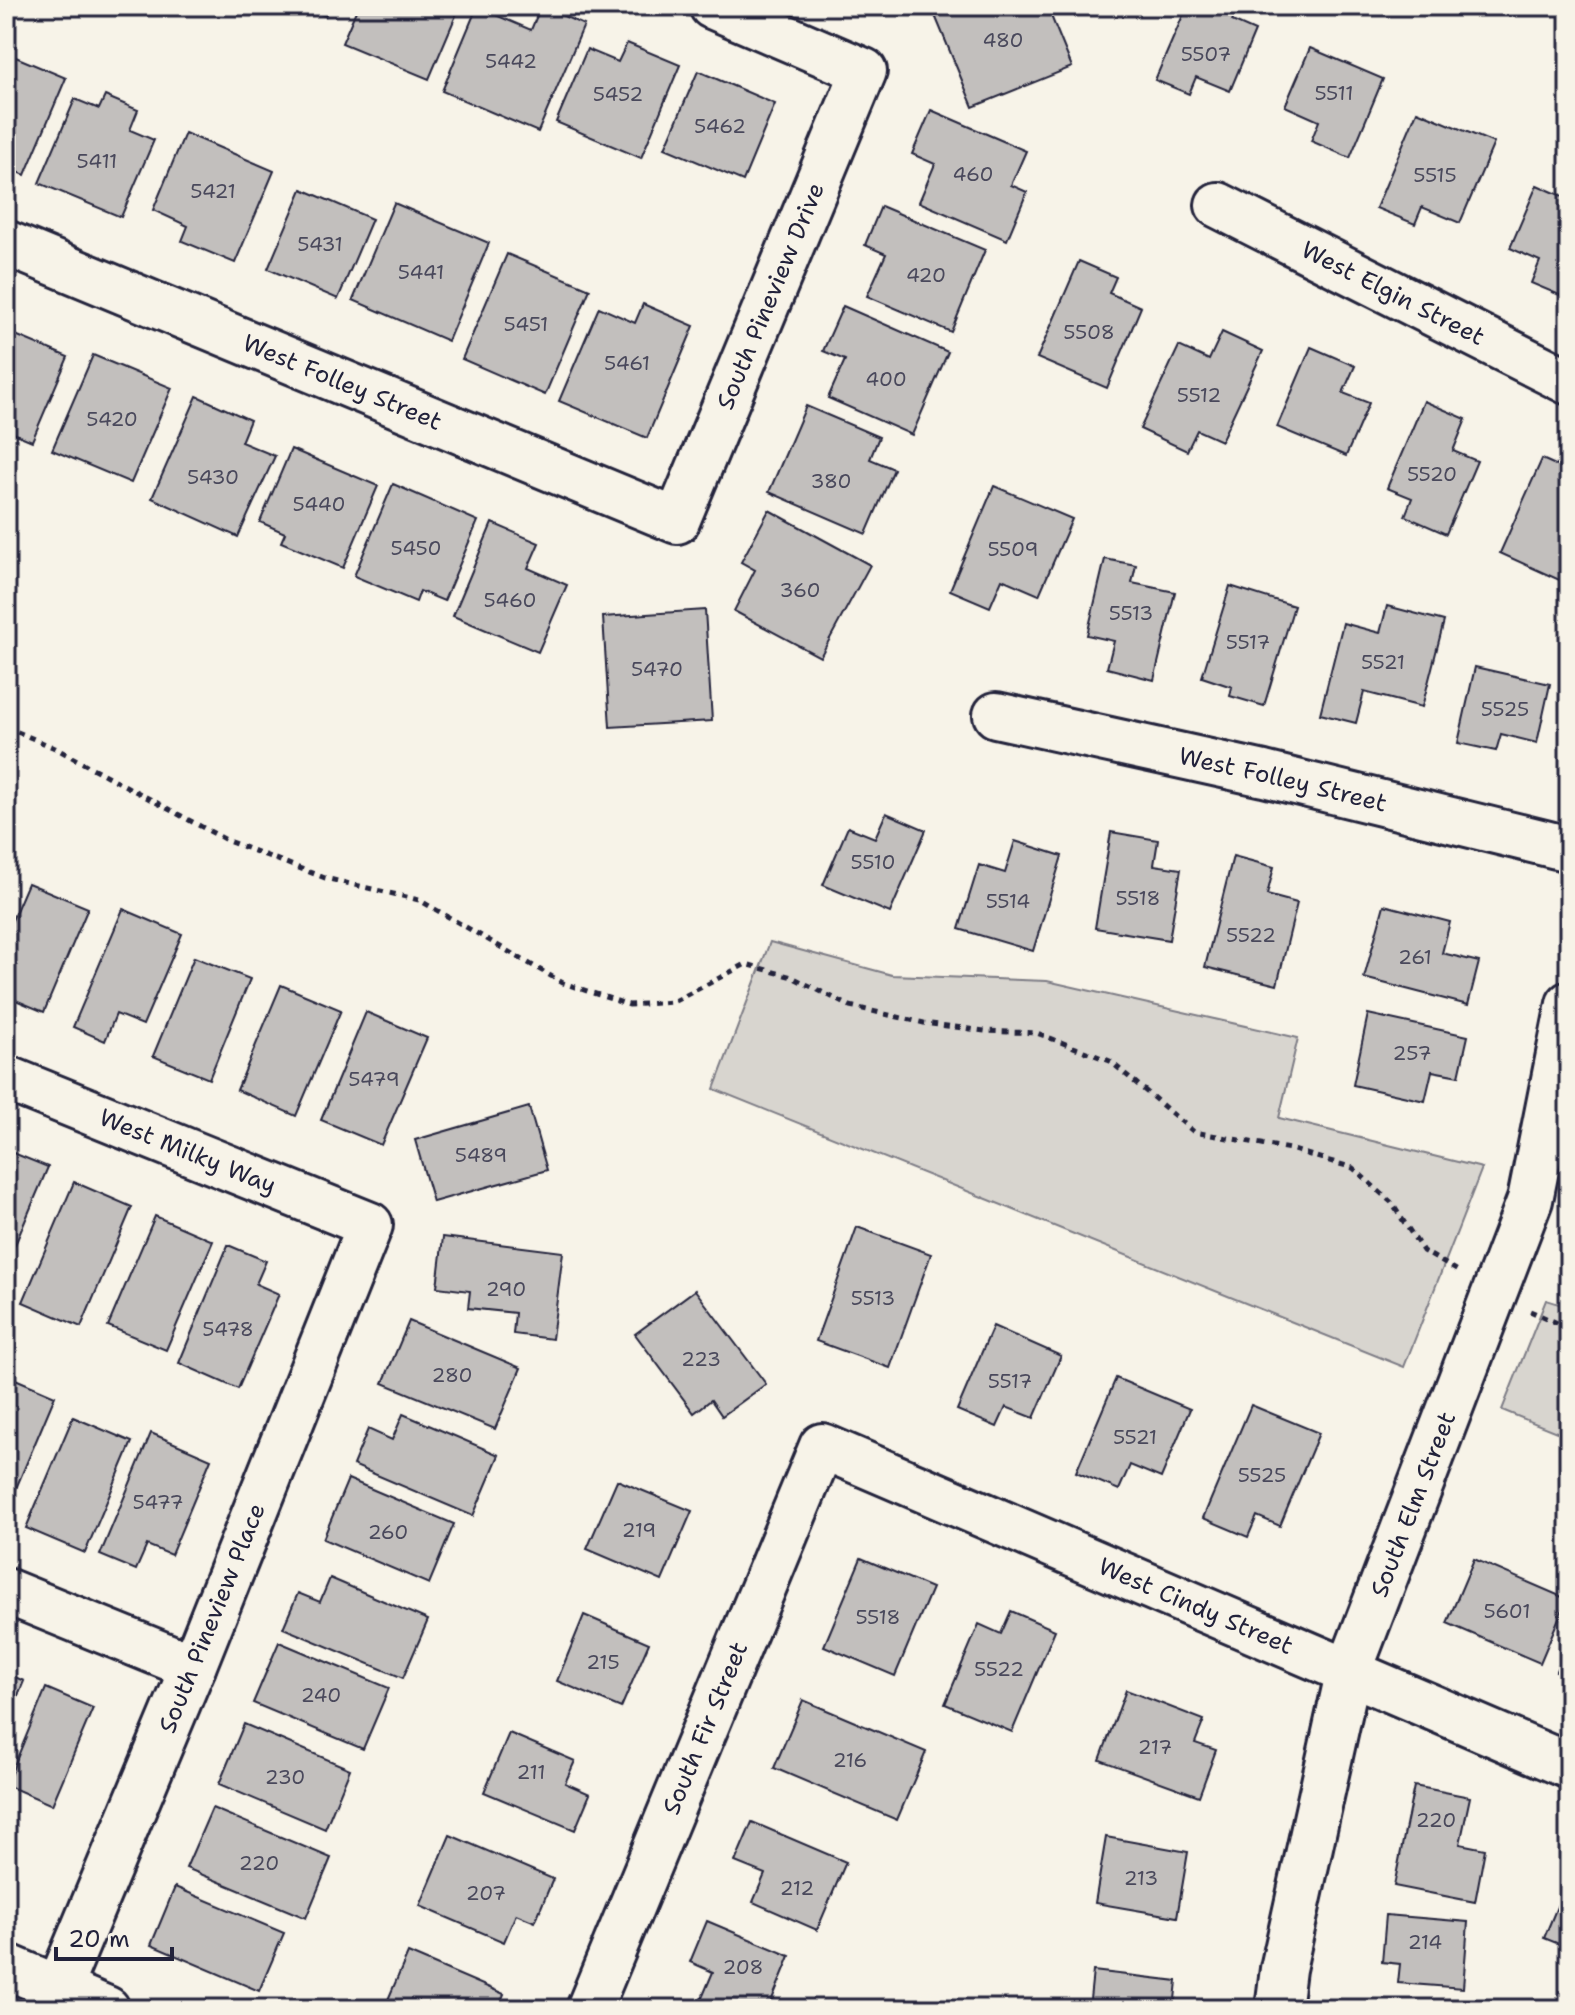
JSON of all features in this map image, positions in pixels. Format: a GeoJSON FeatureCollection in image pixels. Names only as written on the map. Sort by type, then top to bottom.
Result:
{"type":"FeatureCollection","features":[{"type":"Feature","properties":{"kind":"street","name":"South Pineview Drive"},"geometry":{"type":"LineString","coordinates":[[677,521],[864,71],[712,6]]}},
{"type":"Feature","properties":{"kind":"street","name":"West Elgin Street"},"geometry":{"type":"LineString","coordinates":[[1218,205],[1569,382]]}},
{"type":"Feature","properties":{"kind":"street","name":"West Folley Street"},"geometry":{"type":"LineString","coordinates":[[6,243],[677,521]]}},
{"type":"Feature","properties":{"kind":"street","name":"West Folley Street"},"geometry":{"type":"LineString","coordinates":[[996,715],[1264,774],[1569,849]]}},
{"type":"Feature","properties":{"kind":"street","name":"South Elm Street"},"geometry":{"type":"LineString","coordinates":[[1278,2009],[1283,1969],[1348,1674],[1530,1200],[1569,1004]]}},
{"type":"Feature","properties":{"kind":"street","name":"West Milky Way"},"geometry":{"type":"LineString","coordinates":[[6,1078],[370,1225]]}},
{"type":"Feature","properties":{"kind":"street","name":"South Pineview Place"},"geometry":{"type":"LineString","coordinates":[[54,1999],[193,1667],[370,1225]]}},
{"type":"Feature","properties":{"kind":"street","name":"West Cindy Street"},"geometry":{"type":"LineString","coordinates":[[822,1446],[1348,1674],[1569,1766]]}},
{"type":"Feature","properties":{"kind":"street","name":"South Fir Street"},"geometry":{"type":"LineString","coordinates":[[589,2009],[822,1446]]}},
{"type":"Feature","properties":{"kind":"street"},"geometry":{"type":"LineString","coordinates":[[6,1591],[193,1667]]}},
{"type":"Feature","properties":{"kind":"street"},"geometry":{"type":"LineString","coordinates":[[6,1966],[54,1999],[107,2009]]}},
{"type":"Feature","properties":{"kind":"path"},"geometry":{"type":"LineString","coordinates":[[6,727],[55,748],[228,841],[325,878],[419,900],[563,983],[629,1005],[673,1002],[746,964],[792,977],[850,1006],[939,1025],[1037,1033],[1095,1055],[1110,1061],[1194,1132],[1290,1149],[1353,1168],[1391,1202],[1423,1251],[1569,1328]]}},
{"type":"Feature","properties":{"kind":"shaded area"},"geometry":{"type":"Polygon","coordinates":[[[770,942],[892,975],[1047,981],[1298,1038],[1279,1118],[1482,1168],[1404,1367],[714,1089],[770,942]]]}},
{"type":"Feature","properties":{"kind":"shaded area"},"geometry":{"type":"Polygon","coordinates":[[[1546,1300],[1569,1307],[1569,1437],[1502,1410],[1546,1300]]]}},
{"type":"Feature","properties":{"kind":"building"},"geometry":{"type":"Polygon","coordinates":[[[300,6],[329,6],[325,16],[300,6]]]}},
{"type":"Feature","properties":{"kind":"building"},"geometry":{"type":"Polygon","coordinates":[[[358,6],[460,6],[429,79],[342,43],[358,6]]]}},
{"type":"Feature","properties":{"kind":"building"},"geometry":{"type":"Polygon","coordinates":[[[541,6],[584,25],[538,132],[442,91],[477,7],[531,30],[541,6]]]}},
{"type":"Feature","properties":{"kind":"building"},"geometry":{"type":"Polygon","coordinates":[[[951,6],[1047,6],[1072,67],[973,107],[934,13],[951,6]]]}},
{"type":"Feature","properties":{"kind":"building"},"geometry":{"type":"Polygon","coordinates":[[[1187,6],[1239,6],[1232,21],[1255,31],[1230,91],[1196,77],[1189,94],[1155,80],[1187,6]]]}},
{"type":"Feature","properties":{"kind":"building"},"geometry":{"type":"Polygon","coordinates":[[[627,43],[680,65],[641,158],[556,122],[587,49],[618,62],[627,43]]]}},
{"type":"Feature","properties":{"kind":"building"},"geometry":{"type":"Polygon","coordinates":[[[1310,48],[1383,79],[1350,158],[1311,141],[1319,121],[1285,106],[1310,48]]]}},
{"type":"Feature","properties":{"kind":"building"},"geometry":{"type":"Polygon","coordinates":[[[6,53],[66,78],[25,175],[6,167],[6,53]]]}},
{"type":"Feature","properties":{"kind":"building"},"geometry":{"type":"Polygon","coordinates":[[[698,71],[775,104],[743,181],[665,148],[698,71]]]}},
{"type":"Feature","properties":{"kind":"building"},"geometry":{"type":"Polygon","coordinates":[[[105,96],[138,110],[130,130],[154,140],[121,217],[39,183],[75,99],[99,109],[105,96]]]}},
{"type":"Feature","properties":{"kind":"building"},"geometry":{"type":"Polygon","coordinates":[[[931,110],[1026,151],[1011,185],[1027,192],[1007,240],[919,202],[935,164],[912,154],[931,110]]]}},
{"type":"Feature","properties":{"kind":"building"},"geometry":{"type":"Polygon","coordinates":[[[1417,111],[1494,143],[1460,223],[1422,207],[1415,224],[1376,208],[1417,111]]]}},
{"type":"Feature","properties":{"kind":"building"},"geometry":{"type":"Polygon","coordinates":[[[185,133],[274,171],[235,263],[182,241],[188,226],[153,210],[185,133]]]}},
{"type":"Feature","properties":{"kind":"building"},"geometry":{"type":"Polygon","coordinates":[[[1537,185],[1569,199],[1569,299],[1531,283],[1540,261],[1510,248],[1537,185]]]}},
{"type":"Feature","properties":{"kind":"building"},"geometry":{"type":"Polygon","coordinates":[[[302,189],[372,219],[338,299],[268,269],[302,189]]]}},
{"type":"Feature","properties":{"kind":"building"},"geometry":{"type":"Polygon","coordinates":[[[394,203],[489,243],[448,341],[353,300],[394,203]]]}},
{"type":"Feature","properties":{"kind":"building"},"geometry":{"type":"Polygon","coordinates":[[[881,206],[985,250],[951,332],[867,296],[886,254],[865,245],[881,206]]]}},
{"type":"Feature","properties":{"kind":"building"},"geometry":{"type":"Polygon","coordinates":[[[507,254],[590,289],[545,395],[462,359],[507,254]]]}},
{"type":"Feature","properties":{"kind":"building"},"geometry":{"type":"Polygon","coordinates":[[[1079,261],[1116,277],[1109,293],[1141,307],[1107,388],[1037,358],[1079,261]]]}},
{"type":"Feature","properties":{"kind":"building"},"geometry":{"type":"Polygon","coordinates":[[[643,304],[694,326],[647,438],[559,401],[599,307],[635,323],[643,304]]]}},
{"type":"Feature","properties":{"kind":"building"},"geometry":{"type":"Polygon","coordinates":[[[843,306],[948,352],[912,435],[828,398],[845,360],[823,351],[843,306]]]}},
{"type":"Feature","properties":{"kind":"building"},"geometry":{"type":"Polygon","coordinates":[[[6,331],[68,357],[32,441],[6,430],[6,331]]]}},
{"type":"Feature","properties":{"kind":"building"},"geometry":{"type":"Polygon","coordinates":[[[1222,332],[1263,351],[1221,441],[1197,430],[1187,451],[1140,429],[1179,346],[1209,360],[1222,332]]]}},
{"type":"Feature","properties":{"kind":"building"},"geometry":{"type":"Polygon","coordinates":[[[1311,347],[1355,366],[1343,393],[1369,403],[1346,456],[1277,427],[1311,347]]]}},
{"type":"Feature","properties":{"kind":"building"},"geometry":{"type":"Polygon","coordinates":[[[93,355],[172,388],[131,483],[52,450],[93,355]]]}},
{"type":"Feature","properties":{"kind":"building"},"geometry":{"type":"Polygon","coordinates":[[[197,396],[250,420],[241,442],[275,456],[238,537],[152,498],[197,396]]]}},
{"type":"Feature","properties":{"kind":"building"},"geometry":{"type":"Polygon","coordinates":[[[1424,401],[1466,419],[1453,451],[1477,461],[1446,534],[1405,516],[1412,498],[1387,488],[1424,401]]]}},
{"type":"Feature","properties":{"kind":"building"},"geometry":{"type":"Polygon","coordinates":[[[806,406],[879,437],[870,459],[894,469],[866,534],[769,492],[806,406]]]}},
{"type":"Feature","properties":{"kind":"building"},"geometry":{"type":"Polygon","coordinates":[[[291,449],[378,486],[343,568],[281,542],[285,533],[260,522],[291,449]]]}},
{"type":"Feature","properties":{"kind":"building"},"geometry":{"type":"Polygon","coordinates":[[[1542,459],[1569,471],[1566,583],[1500,553],[1542,459]]]}},
{"type":"Feature","properties":{"kind":"building"},"geometry":{"type":"Polygon","coordinates":[[[393,484],[478,521],[444,601],[420,591],[416,602],[354,576],[393,484]]]}},
{"type":"Feature","properties":{"kind":"building"},"geometry":{"type":"Polygon","coordinates":[[[994,486],[1072,519],[1039,595],[1002,579],[990,607],[950,590],[994,486]]]}},
{"type":"Feature","properties":{"kind":"building"},"geometry":{"type":"Polygon","coordinates":[[[769,510],[870,565],[820,657],[734,611],[755,570],[741,562],[769,510]]]}},
{"type":"Feature","properties":{"kind":"building"},"geometry":{"type":"Polygon","coordinates":[[[492,523],[539,543],[528,568],[567,585],[538,652],[453,616],[492,523]]]}},
{"type":"Feature","properties":{"kind":"building"},"geometry":{"type":"Polygon","coordinates":[[[1105,559],[1136,565],[1132,583],[1175,592],[1154,680],[1107,668],[1114,641],[1087,635],[1105,559]]]}},
{"type":"Feature","properties":{"kind":"building"},"geometry":{"type":"Polygon","coordinates":[[[1230,586],[1294,606],[1264,706],[1230,696],[1232,687],[1202,677],[1230,586]]]}},
{"type":"Feature","properties":{"kind":"building"},"geometry":{"type":"Polygon","coordinates":[[[1387,606],[1444,621],[1422,707],[1364,692],[1356,723],[1320,714],[1343,623],[1380,633],[1387,606]]]}},
{"type":"Feature","properties":{"kind":"building"},"geometry":{"type":"Polygon","coordinates":[[[705,610],[712,721],[610,727],[603,617],[705,610]]]}},
{"type":"Feature","properties":{"kind":"building"},"geometry":{"type":"Polygon","coordinates":[[[1475,667],[1550,684],[1537,743],[1501,734],[1496,751],[1458,743],[1475,667]]]}},
{"type":"Feature","properties":{"kind":"building"},"geometry":{"type":"Polygon","coordinates":[[[886,813],[926,830],[890,913],[823,885],[848,827],[875,838],[886,813]]]}},
{"type":"Feature","properties":{"kind":"building"},"geometry":{"type":"Polygon","coordinates":[[[1111,832],[1158,840],[1154,865],[1181,869],[1169,940],[1095,928],[1111,832]]]}},
{"type":"Feature","properties":{"kind":"building"},"geometry":{"type":"Polygon","coordinates":[[[1015,841],[1062,856],[1033,951],[959,929],[979,865],[1005,873],[1015,841]]]}},
{"type":"Feature","properties":{"kind":"building"},"geometry":{"type":"Polygon","coordinates":[[[1233,856],[1274,867],[1267,895],[1297,903],[1277,985],[1205,967],[1233,856]]]}},
{"type":"Feature","properties":{"kind":"building"},"geometry":{"type":"Polygon","coordinates":[[[28,883],[88,908],[44,1012],[6,996],[6,934],[28,883]]]}},
{"type":"Feature","properties":{"kind":"building"},"geometry":{"type":"Polygon","coordinates":[[[1384,905],[1450,922],[1442,953],[1479,962],[1468,1005],[1364,978],[1384,905]]]}},
{"type":"Feature","properties":{"kind":"building"},"geometry":{"type":"Polygon","coordinates":[[[123,909],[182,934],[143,1025],[116,1014],[105,1041],[73,1027],[123,909]]]}},
{"type":"Feature","properties":{"kind":"building"},"geometry":{"type":"Polygon","coordinates":[[[194,957],[250,979],[209,1079],[153,1056],[194,957]]]}},
{"type":"Feature","properties":{"kind":"building"},"geometry":{"type":"Polygon","coordinates":[[[281,985],[341,1010],[296,1116],[237,1090],[281,985]]]}},
{"type":"Feature","properties":{"kind":"building"},"geometry":{"type":"Polygon","coordinates":[[[366,1012],[427,1038],[381,1145],[321,1120],[366,1012]]]}},
{"type":"Feature","properties":{"kind":"building"},"geometry":{"type":"Polygon","coordinates":[[[1368,1014],[1468,1036],[1459,1076],[1432,1071],[1425,1101],[1353,1085],[1368,1014]]]}},
{"type":"Feature","properties":{"kind":"building"},"geometry":{"type":"Polygon","coordinates":[[[529,1107],[547,1170],[433,1202],[415,1140],[529,1107]]]}},
{"type":"Feature","properties":{"kind":"building"},"geometry":{"type":"Polygon","coordinates":[[[6,1150],[48,1167],[6,1266],[6,1150]]]}},
{"type":"Feature","properties":{"kind":"building"},"geometry":{"type":"Polygon","coordinates":[[[74,1182],[132,1207],[81,1327],[23,1302],[74,1182]]]}},
{"type":"Feature","properties":{"kind":"building"},"geometry":{"type":"Polygon","coordinates":[[[155,1216],[213,1241],[166,1350],[108,1326],[155,1216]]]}},
{"type":"Feature","properties":{"kind":"building"},"geometry":{"type":"Polygon","coordinates":[[[857,1227],[931,1254],[890,1368],[816,1341],[857,1227]]]}},
{"type":"Feature","properties":{"kind":"building"},"geometry":{"type":"Polygon","coordinates":[[[443,1237],[563,1252],[552,1339],[513,1334],[515,1313],[468,1308],[470,1291],[437,1287],[443,1237]]]}},
{"type":"Feature","properties":{"kind":"building"},"geometry":{"type":"Polygon","coordinates":[[[228,1245],[266,1261],[256,1284],[279,1294],[238,1389],[179,1363],[228,1245]]]}},
{"type":"Feature","properties":{"kind":"building"},"geometry":{"type":"Polygon","coordinates":[[[695,1290],[766,1384],[722,1416],[711,1400],[694,1413],[635,1334],[695,1290]]]}},
{"type":"Feature","properties":{"kind":"building"},"geometry":{"type":"Polygon","coordinates":[[[409,1321],[521,1368],[495,1429],[383,1383],[409,1321]]]}},
{"type":"Feature","properties":{"kind":"building"},"geometry":{"type":"Polygon","coordinates":[[[993,1326],[1061,1356],[1034,1418],[1006,1407],[997,1427],[957,1410],[993,1326]]]}},
{"type":"Feature","properties":{"kind":"building"},"geometry":{"type":"Polygon","coordinates":[[[6,1375],[55,1396],[6,1512],[6,1375]]]}},
{"type":"Feature","properties":{"kind":"building"},"geometry":{"type":"Polygon","coordinates":[[[1116,1378],[1190,1409],[1161,1478],[1130,1465],[1119,1490],[1076,1472],[1116,1378]]]}},
{"type":"Feature","properties":{"kind":"building"},"geometry":{"type":"Polygon","coordinates":[[[1251,1405],[1319,1433],[1280,1526],[1257,1516],[1248,1537],[1203,1518],[1251,1405]]]}},
{"type":"Feature","properties":{"kind":"building"},"geometry":{"type":"Polygon","coordinates":[[[403,1414],[499,1455],[473,1516],[353,1465],[368,1429],[392,1440],[403,1414]]]}},
{"type":"Feature","properties":{"kind":"building"},"geometry":{"type":"Polygon","coordinates":[[[73,1417],[132,1442],[85,1553],[26,1528],[73,1417]]]}},
{"type":"Feature","properties":{"kind":"building"},"geometry":{"type":"Polygon","coordinates":[[[151,1433],[211,1459],[171,1555],[147,1545],[136,1570],[100,1555],[151,1433]]]}},
{"type":"Feature","properties":{"kind":"building"},"geometry":{"type":"Polygon","coordinates":[[[348,1479],[454,1524],[429,1584],[323,1539],[348,1479]]]}},
{"type":"Feature","properties":{"kind":"building"},"geometry":{"type":"Polygon","coordinates":[[[617,1480],[692,1511],[662,1581],[587,1549],[617,1480]]]}},
{"type":"Feature","properties":{"kind":"building"},"geometry":{"type":"Polygon","coordinates":[[[861,1558],[932,1588],[895,1676],[824,1646],[861,1558]]]}},
{"type":"Feature","properties":{"kind":"building"},"geometry":{"type":"Polygon","coordinates":[[[1474,1559],[1567,1599],[1540,1663],[1447,1623],[1474,1559]]]}},
{"type":"Feature","properties":{"kind":"building"},"geometry":{"type":"Polygon","coordinates":[[[330,1578],[428,1620],[403,1678],[283,1628],[298,1593],[320,1602],[330,1578]]]}},
{"type":"Feature","properties":{"kind":"building"},"geometry":{"type":"Polygon","coordinates":[[[1011,1611],[1055,1630],[1012,1732],[945,1704],[979,1624],[1001,1634],[1011,1611]]]}},
{"type":"Feature","properties":{"kind":"building"},"geometry":{"type":"Polygon","coordinates":[[[584,1615],[649,1643],[621,1708],[557,1681],[584,1615]]]}},
{"type":"Feature","properties":{"kind":"building"},"geometry":{"type":"Polygon","coordinates":[[[1569,1640],[1569,1676],[1556,1671],[1569,1640]]]}},
{"type":"Feature","properties":{"kind":"building"},"geometry":{"type":"Polygon","coordinates":[[[279,1642],[389,1688],[363,1749],[253,1703],[279,1642]]]}},
{"type":"Feature","properties":{"kind":"building"},"geometry":{"type":"Polygon","coordinates":[[[6,1673],[24,1681],[6,1724],[6,1673]]]}},
{"type":"Feature","properties":{"kind":"building"},"geometry":{"type":"Polygon","coordinates":[[[46,1688],[93,1708],[52,1805],[6,1785],[46,1688]]]}},
{"type":"Feature","properties":{"kind":"building"},"geometry":{"type":"Polygon","coordinates":[[[1126,1690],[1204,1720],[1195,1743],[1216,1750],[1199,1796],[1100,1760],[1126,1690]]]}},
{"type":"Feature","properties":{"kind":"building"},"geometry":{"type":"Polygon","coordinates":[[[803,1700],[926,1752],[897,1820],[774,1768],[803,1700]]]}},
{"type":"Feature","properties":{"kind":"building"},"geometry":{"type":"Polygon","coordinates":[[[244,1724],[350,1769],[325,1829],[219,1784],[244,1724]]]}},
{"type":"Feature","properties":{"kind":"building"},"geometry":{"type":"Polygon","coordinates":[[[509,1733],[575,1761],[565,1783],[590,1794],[575,1830],[484,1792],[509,1733]]]}},
{"type":"Feature","properties":{"kind":"building"},"geometry":{"type":"Polygon","coordinates":[[[1414,1786],[1470,1797],[1460,1844],[1485,1849],[1475,1902],[1394,1886],[1414,1786]]]}},
{"type":"Feature","properties":{"kind":"building"},"geometry":{"type":"Polygon","coordinates":[[[212,1808],[331,1858],[306,1918],[186,1868],[212,1808]]]}},
{"type":"Feature","properties":{"kind":"building"},"geometry":{"type":"Polygon","coordinates":[[[752,1822],[846,1862],[817,1930],[753,1902],[765,1874],[735,1862],[752,1822]]]}},
{"type":"Feature","properties":{"kind":"building"},"geometry":{"type":"Polygon","coordinates":[[[450,1835],[553,1879],[535,1922],[516,1914],[504,1942],[420,1906],[450,1835]]]}},
{"type":"Feature","properties":{"kind":"building"},"geometry":{"type":"Polygon","coordinates":[[[1106,1837],[1188,1852],[1177,1917],[1095,1903],[1106,1837]]]}},
{"type":"Feature","properties":{"kind":"building"},"geometry":{"type":"Polygon","coordinates":[[[1569,1878],[1569,1948],[1544,1938],[1569,1878]]]}},
{"type":"Feature","properties":{"kind":"building"},"geometry":{"type":"Polygon","coordinates":[[[175,1887],[284,1933],[259,1991],[151,1945],[175,1887]]]}},
{"type":"Feature","properties":{"kind":"building"},"geometry":{"type":"Polygon","coordinates":[[[1386,1915],[1468,1922],[1463,1988],[1398,1983],[1400,1964],[1382,1962],[1386,1915]]]}},
{"type":"Feature","properties":{"kind":"building"},"geometry":{"type":"Polygon","coordinates":[[[707,1921],[790,1956],[768,2009],[707,2009],[699,2005],[713,1972],[690,1962],[707,1921]]]}},
{"type":"Feature","properties":{"kind":"building"},"geometry":{"type":"Polygon","coordinates":[[[408,1953],[504,1994],[498,2009],[384,2009],[408,1953]]]}},
{"type":"Feature","properties":{"kind":"building"},"geometry":{"type":"Polygon","coordinates":[[[1093,1971],[1177,1981],[1174,2009],[1089,2009],[1093,1971]]]}}]}
